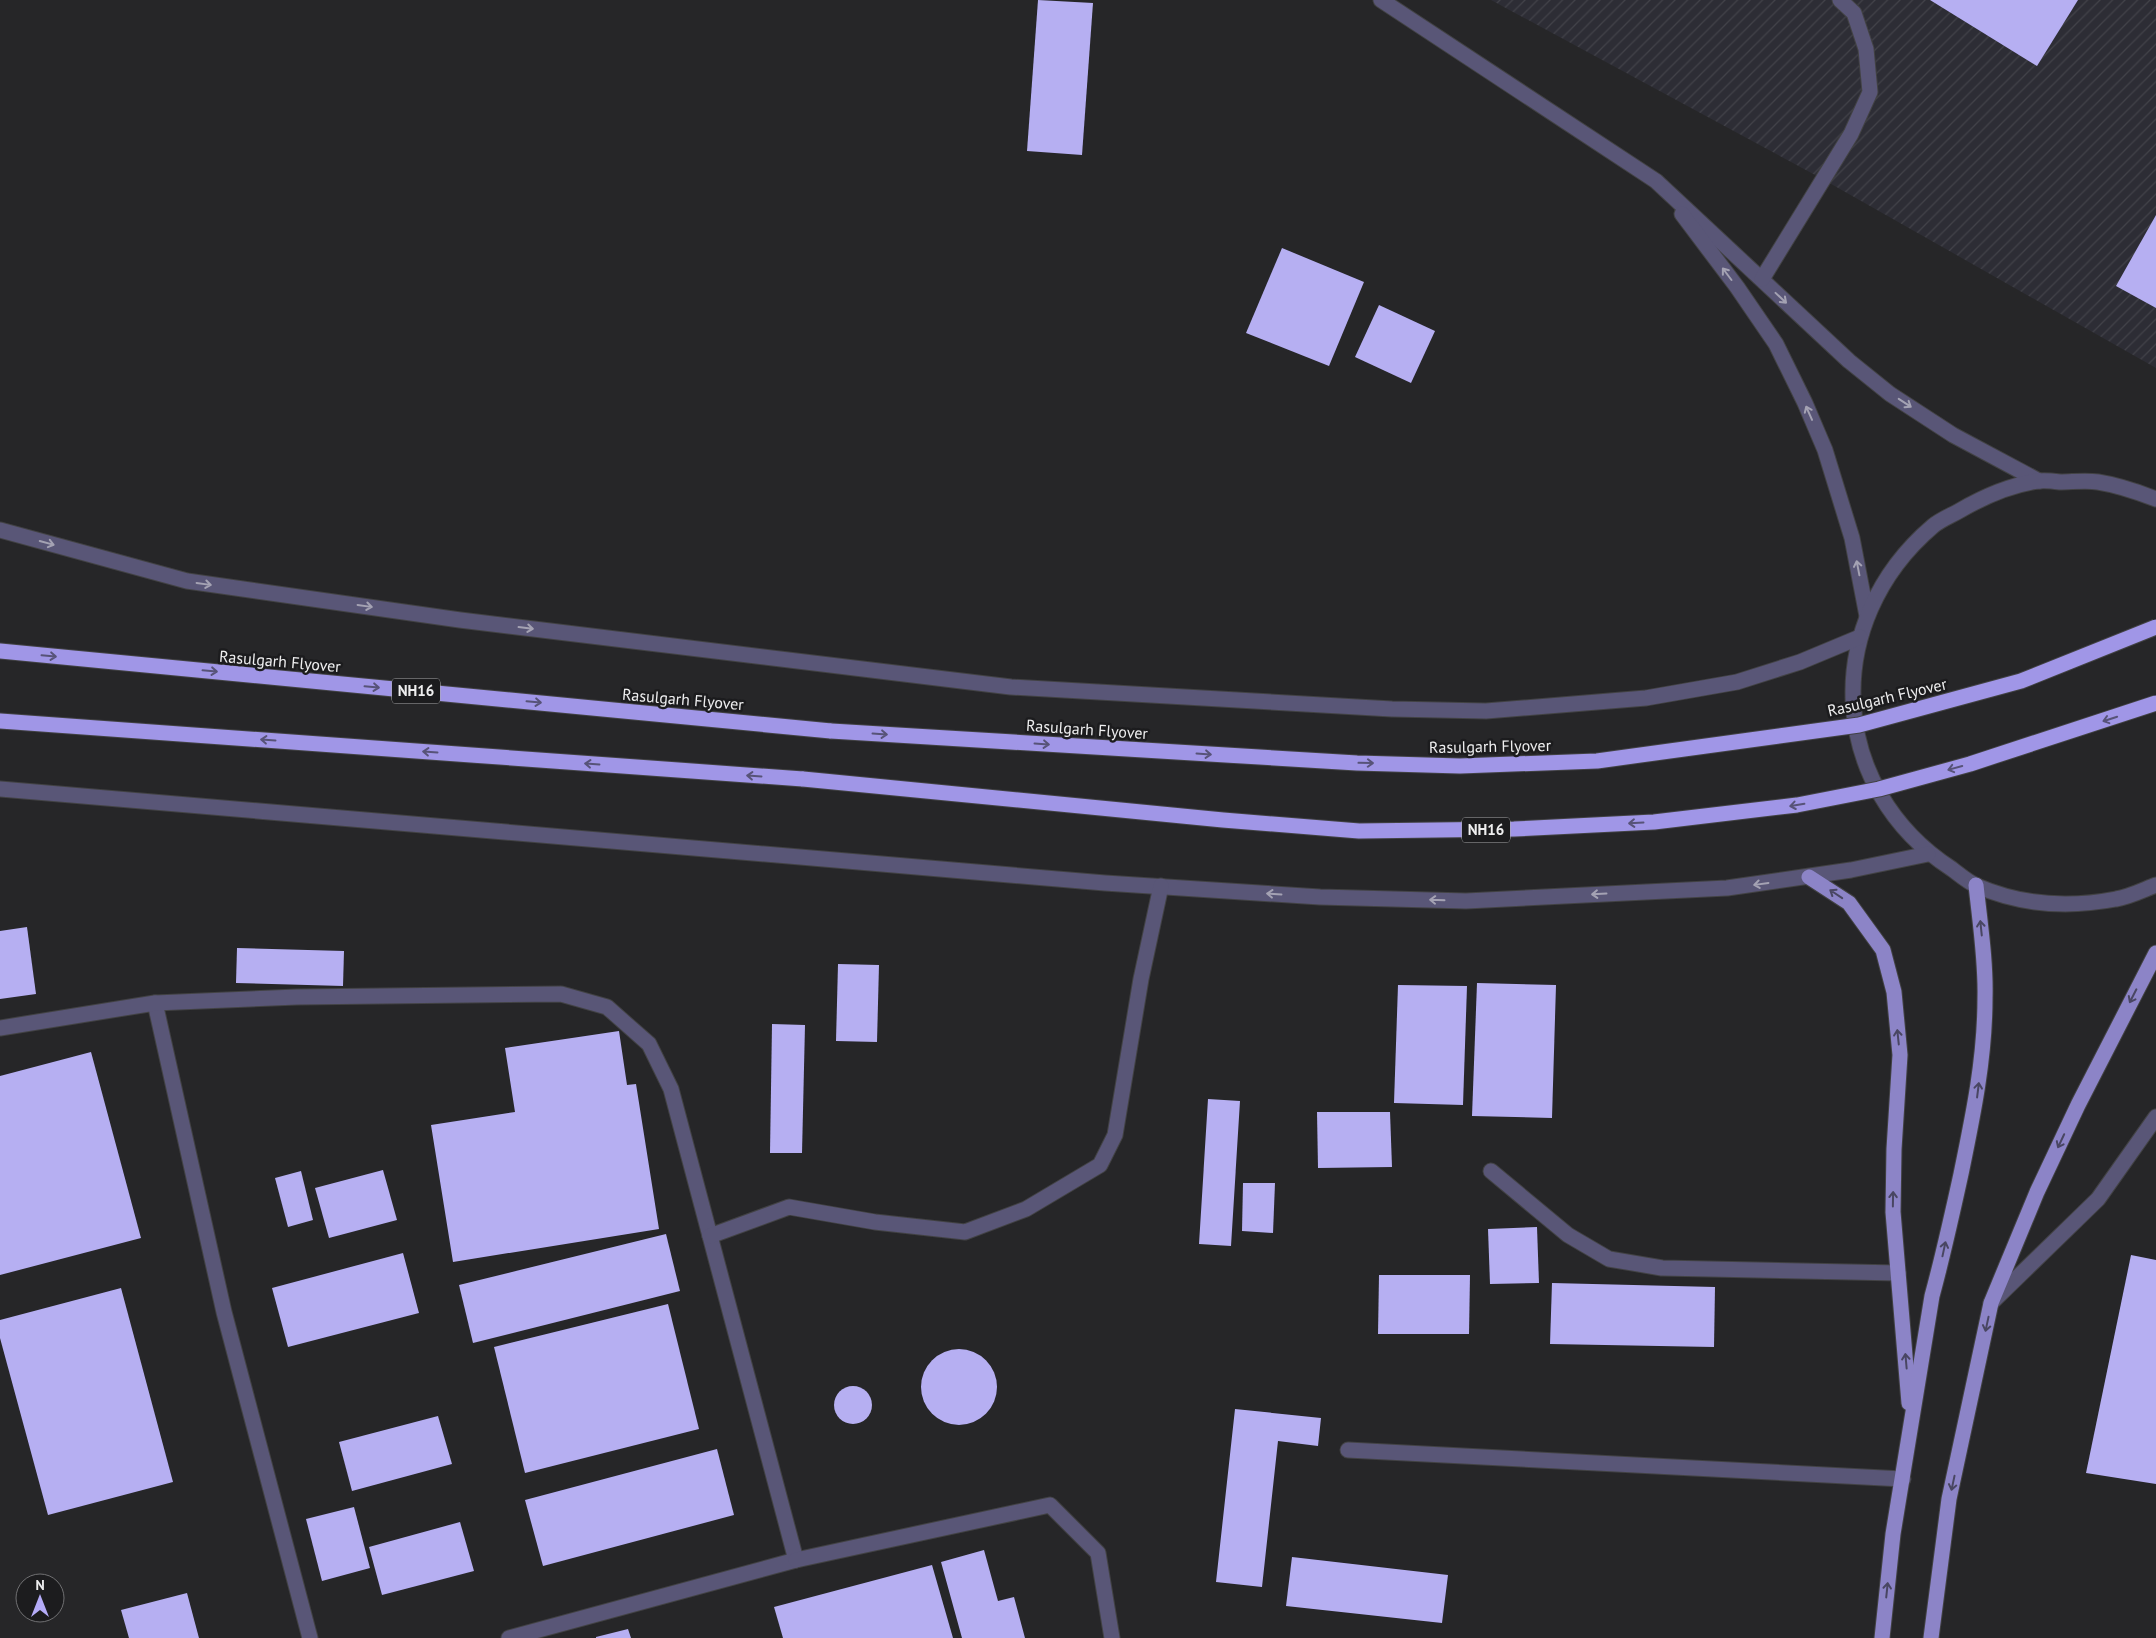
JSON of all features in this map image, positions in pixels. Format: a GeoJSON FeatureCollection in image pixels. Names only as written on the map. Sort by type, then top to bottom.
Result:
{"type":"FeatureCollection","features":[{"type":"Feature","properties":{"kind":"highway","name":"Rasulgarh Flyover"},"geometry":{"type":"LineString","coordinates":[[0,651],[831,731],[1357,763],[1460,766],[1598,760],[1859,725],[2021,681],[2156,627]]}},
{"type":"Feature","properties":{"kind":"highway","name":"NH16"},"geometry":{"type":"LineString","coordinates":[[0,721],[803,779],[1222,820],[1359,831],[1514,829],[1654,822],[1797,805],[1879,789],[1970,764],[2156,703]]}},
{"type":"Feature","properties":{"kind":"main road"},"geometry":{"type":"LineString","coordinates":[[1809,877],[1849,903],[1883,950],[1894,992],[1900,1055],[1894,1149],[1893,1212],[1911,1427]]}},
{"type":"Feature","properties":{"kind":"main road"},"geometry":{"type":"LineString","coordinates":[[1882,1638],[1893,1534],[1932,1296],[1977,1101],[1985,998],[1983,946],[1976,885]]}},
{"type":"Feature","properties":{"kind":"main road"},"geometry":{"type":"LineString","coordinates":[[1931,1638],[1949,1499],[1991,1303],[2041,1183],[2078,1105],[2156,953]]}},
{"type":"Feature","properties":{"kind":"street"},"geometry":{"type":"LineString","coordinates":[[1380,0],[1656,181],[1849,360],[1890,394],[1953,435],[2038,481]]}},
{"type":"Feature","properties":{"kind":"street"},"geometry":{"type":"LineString","coordinates":[[1762,279],[1851,134],[1870,92],[1866,49],[1854,13],[1840,0]]}},
{"type":"Feature","properties":{"kind":"street"},"geometry":{"type":"LineString","coordinates":[[1656,181],[1737,286],[1776,344],[1825,450],[1852,538],[1867,616]]}},
{"type":"Feature","properties":{"kind":"street"},"geometry":{"type":"LineString","coordinates":[[2156,498],[2098,482],[2038,481],[1983,496],[1934,526],[1894,566],[1867,616],[1860,637],[1854,671],[1853,705],[1860,747],[1868,772],[1884,802],[1904,830],[1928,854],[1976,885],[2022,900],[2070,905],[2118,899],[2156,885]]}},
{"type":"Feature","properties":{"kind":"street"},"geometry":{"type":"LineString","coordinates":[[0,530],[187,581],[460,620],[1011,687],[1392,709],[1486,710],[1646,698],[1736,682],[1800,662],[1860,637]]}},
{"type":"Feature","properties":{"kind":"street"},"geometry":{"type":"LineString","coordinates":[[0,789],[1161,886],[1320,897],[1466,901],[1727,888],[1809,877],[1928,854]]}},
{"type":"Feature","properties":{"kind":"street"},"geometry":{"type":"LineString","coordinates":[[710,1236],[790,1207],[875,1222],[965,1232],[1026,1209],[1100,1165],[1115,1135],[1139,988],[1161,886]]}},
{"type":"Feature","properties":{"kind":"street"},"geometry":{"type":"LineString","coordinates":[[0,1028],[155,1003],[297,997],[561,994],[607,1007],[649,1044],[671,1089],[796,1560]]}},
{"type":"Feature","properties":{"kind":"street"},"geometry":{"type":"LineString","coordinates":[[155,1003],[224,1312],[310,1638]]}},
{"type":"Feature","properties":{"kind":"street"},"geometry":{"type":"LineString","coordinates":[[1991,1303],[2098,1200],[2155,1122]]}},
{"type":"Feature","properties":{"kind":"street"},"geometry":{"type":"LineString","coordinates":[[1492,1171],[1568,1235],[1609,1259],[1662,1268],[1898,1274]]}},
{"type":"Feature","properties":{"kind":"street"},"geometry":{"type":"LineString","coordinates":[[1348,1450],[1902,1479]]}},
{"type":"Feature","properties":{"kind":"street"},"geometry":{"type":"LineString","coordinates":[[508,1638],[796,1560],[1050,1505],[1098,1553],[1112,1638]]}},
{"type":"Feature","properties":{"kind":"shaded area"},"geometry":{"type":"Polygon","coordinates":[[[1491,0],[2156,0],[2156,368],[1817,176],[1491,0]]]}},
{"type":"Feature","properties":{"kind":"building"},"geometry":{"type":"Polygon","coordinates":[[[1038,0],[1093,3],[1082,155],[1027,151],[1038,0]]]}},
{"type":"Feature","properties":{"kind":"building"},"geometry":{"type":"Polygon","coordinates":[[[1930,0],[2078,0],[2037,66],[1930,0]]]}},
{"type":"Feature","properties":{"kind":"building"},"geometry":{"type":"Polygon","coordinates":[[[2156,215],[2156,308],[2116,286],[2156,215]]]}},
{"type":"Feature","properties":{"kind":"building"},"geometry":{"type":"Polygon","coordinates":[[[1282,248],[1364,282],[1329,366],[1246,333],[1282,248]]]}},
{"type":"Feature","properties":{"kind":"building"},"geometry":{"type":"Polygon","coordinates":[[[1379,305],[1435,331],[1411,383],[1355,357],[1379,305]]]}},
{"type":"Feature","properties":{"kind":"building"},"geometry":{"type":"Polygon","coordinates":[[[27,927],[36,994],[0,999],[0,931],[27,927]]]}},
{"type":"Feature","properties":{"kind":"building"},"geometry":{"type":"Polygon","coordinates":[[[237,948],[344,951],[343,986],[236,983],[237,948]]]}},
{"type":"Feature","properties":{"kind":"building"},"geometry":{"type":"Polygon","coordinates":[[[838,964],[879,965],[877,1042],[836,1041],[838,964]]]}},
{"type":"Feature","properties":{"kind":"building"},"geometry":{"type":"Polygon","coordinates":[[[1477,983],[1556,985],[1552,1118],[1472,1116],[1477,983]]]}},
{"type":"Feature","properties":{"kind":"building"},"geometry":{"type":"Polygon","coordinates":[[[1398,985],[1467,986],[1463,1105],[1394,1103],[1398,985]]]}},
{"type":"Feature","properties":{"kind":"building"},"geometry":{"type":"Polygon","coordinates":[[[772,1024],[805,1025],[802,1153],[770,1153],[772,1024]]]}},
{"type":"Feature","properties":{"kind":"building"},"geometry":{"type":"Polygon","coordinates":[[[619,1031],[627,1085],[636,1084],[659,1229],[453,1262],[431,1125],[515,1112],[505,1048],[619,1031]]]}},
{"type":"Feature","properties":{"kind":"building"},"geometry":{"type":"Polygon","coordinates":[[[91,1052],[141,1238],[0,1275],[0,1076],[91,1052]]]}},
{"type":"Feature","properties":{"kind":"building"},"geometry":{"type":"Polygon","coordinates":[[[1208,1099],[1240,1101],[1231,1246],[1199,1244],[1208,1099]]]}},
{"type":"Feature","properties":{"kind":"building"},"geometry":{"type":"Polygon","coordinates":[[[1317,1112],[1390,1112],[1392,1167],[1318,1168],[1317,1112]]]}},
{"type":"Feature","properties":{"kind":"building"},"geometry":{"type":"Polygon","coordinates":[[[383,1170],[397,1220],[329,1238],[315,1188],[383,1170]]]}},
{"type":"Feature","properties":{"kind":"building"},"geometry":{"type":"Polygon","coordinates":[[[301,1171],[313,1220],[288,1227],[275,1178],[301,1171]]]}},
{"type":"Feature","properties":{"kind":"building"},"geometry":{"type":"Polygon","coordinates":[[[1243,1183],[1275,1183],[1273,1233],[1242,1231],[1243,1183]]]}},
{"type":"Feature","properties":{"kind":"building"},"geometry":{"type":"Polygon","coordinates":[[[1537,1227],[1539,1283],[1490,1284],[1488,1229],[1537,1227]]]}},
{"type":"Feature","properties":{"kind":"building"},"geometry":{"type":"Polygon","coordinates":[[[666,1234],[680,1291],[473,1343],[459,1285],[666,1234]]]}},
{"type":"Feature","properties":{"kind":"building"},"geometry":{"type":"Polygon","coordinates":[[[403,1253],[419,1313],[288,1347],[272,1288],[403,1253]]]}},
{"type":"Feature","properties":{"kind":"building"},"geometry":{"type":"Polygon","coordinates":[[[2131,1255],[2156,1260],[2156,1484],[2086,1473],[2131,1255]]]}},
{"type":"Feature","properties":{"kind":"building"},"geometry":{"type":"Polygon","coordinates":[[[1379,1275],[1470,1275],[1469,1334],[1378,1334],[1379,1275]]]}},
{"type":"Feature","properties":{"kind":"building"},"geometry":{"type":"Polygon","coordinates":[[[1552,1283],[1715,1287],[1714,1347],[1550,1344],[1552,1283]]]}},
{"type":"Feature","properties":{"kind":"building"},"geometry":{"type":"Polygon","coordinates":[[[121,1288],[173,1482],[48,1515],[0,1338],[0,1320],[121,1288]]]}},
{"type":"Feature","properties":{"kind":"building"},"geometry":{"type":"Polygon","coordinates":[[[668,1304],[699,1429],[525,1473],[494,1347],[668,1304]]]}},
{"type":"Feature","properties":{"kind":"building"},"geometry":{"type":"Polygon","coordinates":[[[959,1349],[974,1352],[986,1360],[994,1372],[997,1387],[994,1402],[986,1414],[974,1422],[959,1425],[944,1422],[932,1414],[924,1402],[921,1387],[924,1372],[932,1360],[944,1352],[959,1349]]]}},
{"type":"Feature","properties":{"kind":"building"},"geometry":{"type":"Polygon","coordinates":[[[853,1386],[867,1391],[872,1405],[867,1419],[853,1424],[839,1419],[834,1405],[839,1391],[853,1386]]]}},
{"type":"Feature","properties":{"kind":"building"},"geometry":{"type":"Polygon","coordinates":[[[1235,1409],[1321,1418],[1318,1446],[1278,1441],[1262,1587],[1216,1582],[1235,1409]]]}},
{"type":"Feature","properties":{"kind":"building"},"geometry":{"type":"Polygon","coordinates":[[[438,1416],[452,1464],[352,1491],[339,1442],[438,1416]]]}},
{"type":"Feature","properties":{"kind":"building"},"geometry":{"type":"Polygon","coordinates":[[[717,1449],[734,1515],[543,1566],[525,1500],[717,1449]]]}},
{"type":"Feature","properties":{"kind":"building"},"geometry":{"type":"Polygon","coordinates":[[[354,1507],[370,1568],[322,1581],[306,1519],[354,1507]]]}},
{"type":"Feature","properties":{"kind":"building"},"geometry":{"type":"Polygon","coordinates":[[[460,1522],[474,1571],[382,1595],[369,1547],[460,1522]]]}},
{"type":"Feature","properties":{"kind":"building"},"geometry":{"type":"Polygon","coordinates":[[[984,1550],[998,1601],[1014,1597],[1025,1638],[962,1638],[941,1562],[984,1550]]]}},
{"type":"Feature","properties":{"kind":"building"},"geometry":{"type":"Polygon","coordinates":[[[1292,1557],[1448,1575],[1442,1623],[1286,1606],[1292,1557]]]}},
{"type":"Feature","properties":{"kind":"building"},"geometry":{"type":"Polygon","coordinates":[[[932,1565],[953,1638],[783,1638],[774,1607],[932,1565]]]}},
{"type":"Feature","properties":{"kind":"building"},"geometry":{"type":"Polygon","coordinates":[[[187,1593],[199,1638],[129,1638],[121,1610],[187,1593]]]}},
{"type":"Feature","properties":{"kind":"building"},"geometry":{"type":"Polygon","coordinates":[[[628,1629],[631,1638],[596,1638],[596,1637],[628,1629]]]}}]}
